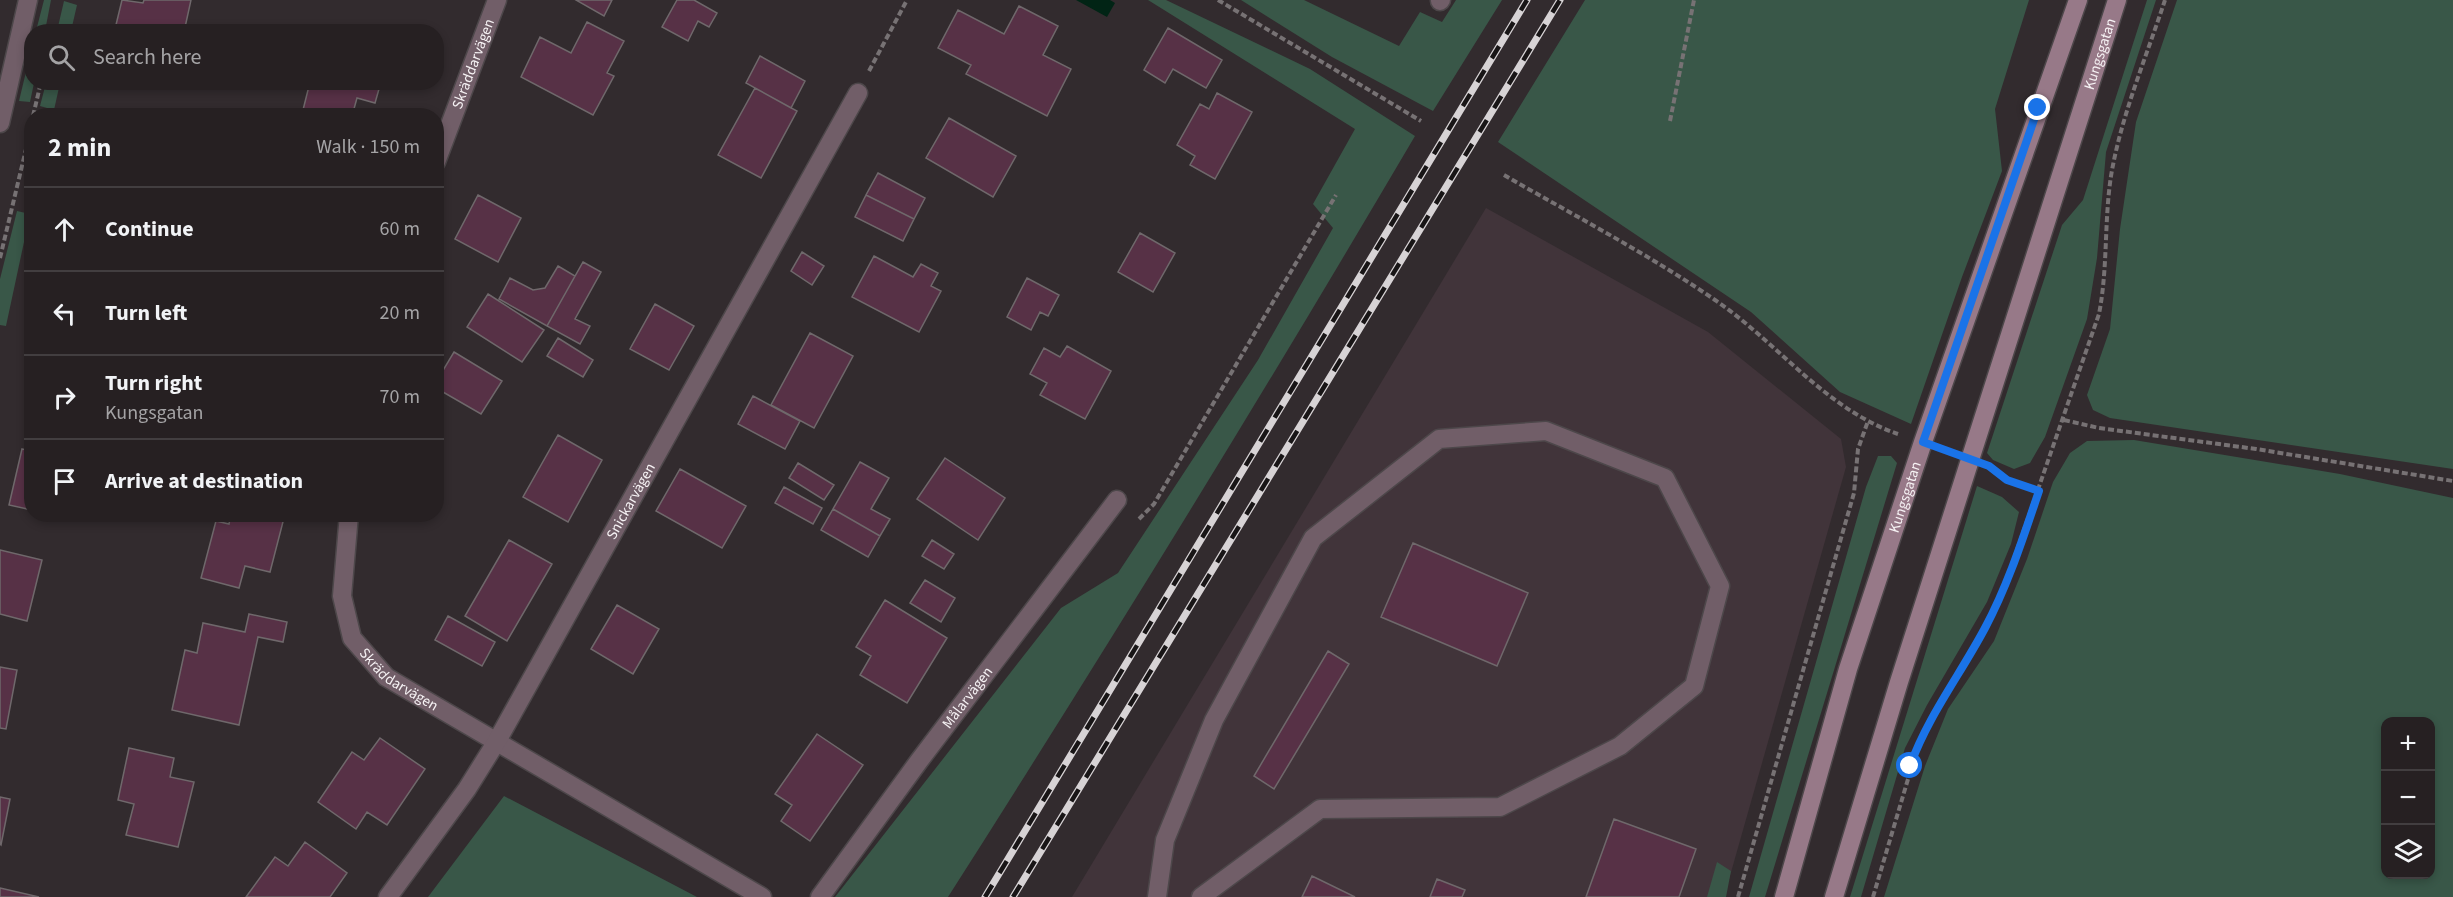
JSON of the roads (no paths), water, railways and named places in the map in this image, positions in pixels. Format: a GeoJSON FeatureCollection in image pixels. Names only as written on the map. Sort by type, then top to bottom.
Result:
{"type":"FeatureCollection","features":[{"type":"Feature","properties":{"kind":"main road","name":"Kungsgatan"},"geometry":{"type":"LineString","coordinates":[[1784,897],[1848,669],[1923,442],[2078,0]]}},
{"type":"Feature","properties":{"kind":"main road","name":"Kungsgatan"},"geometry":{"type":"LineString","coordinates":[[1833,897],[1970,458],[2117,0]]}},
{"type":"Feature","properties":{"kind":"street"},"geometry":{"type":"LineString","coordinates":[[0,123],[28,0]]}},
{"type":"Feature","properties":{"kind":"street","name":"Skräddarvägen"},"geometry":{"type":"LineString","coordinates":[[444,141],[497,0]]}},
{"type":"Feature","properties":{"kind":"street","name":"Snickarvägen"},"geometry":{"type":"LineString","coordinates":[[388,897],[467,789],[497,741],[858,93]]}},
{"type":"Feature","properties":{"kind":"street"},"geometry":{"type":"LineString","coordinates":[[1157,897],[1165,840],[1214,720],[1313,538],[1439,439],[1546,431],[1665,478],[1720,586],[1694,686],[1620,746],[1500,807],[1320,809],[1201,897]]}},
{"type":"Feature","properties":{"kind":"street","name":"Målarvägen"},"geometry":{"type":"LineString","coordinates":[[820,897],[918,761],[1117,500]]}},
{"type":"Feature","properties":{"kind":"street","name":"Skräddarvägen"},"geometry":{"type":"LineString","coordinates":[[348,522],[342,596],[352,638],[386,677],[497,741]]}},
{"type":"Feature","properties":{"kind":"street"},"geometry":{"type":"LineString","coordinates":[[497,741],[762,897]]}},
{"type":"Feature","properties":{"kind":"railway"},"geometry":{"type":"LineString","coordinates":[[985,897],[1527,0]]}},
{"type":"Feature","properties":{"kind":"railway"},"geometry":{"type":"LineString","coordinates":[[1013,897],[1560,0]]}}]}
